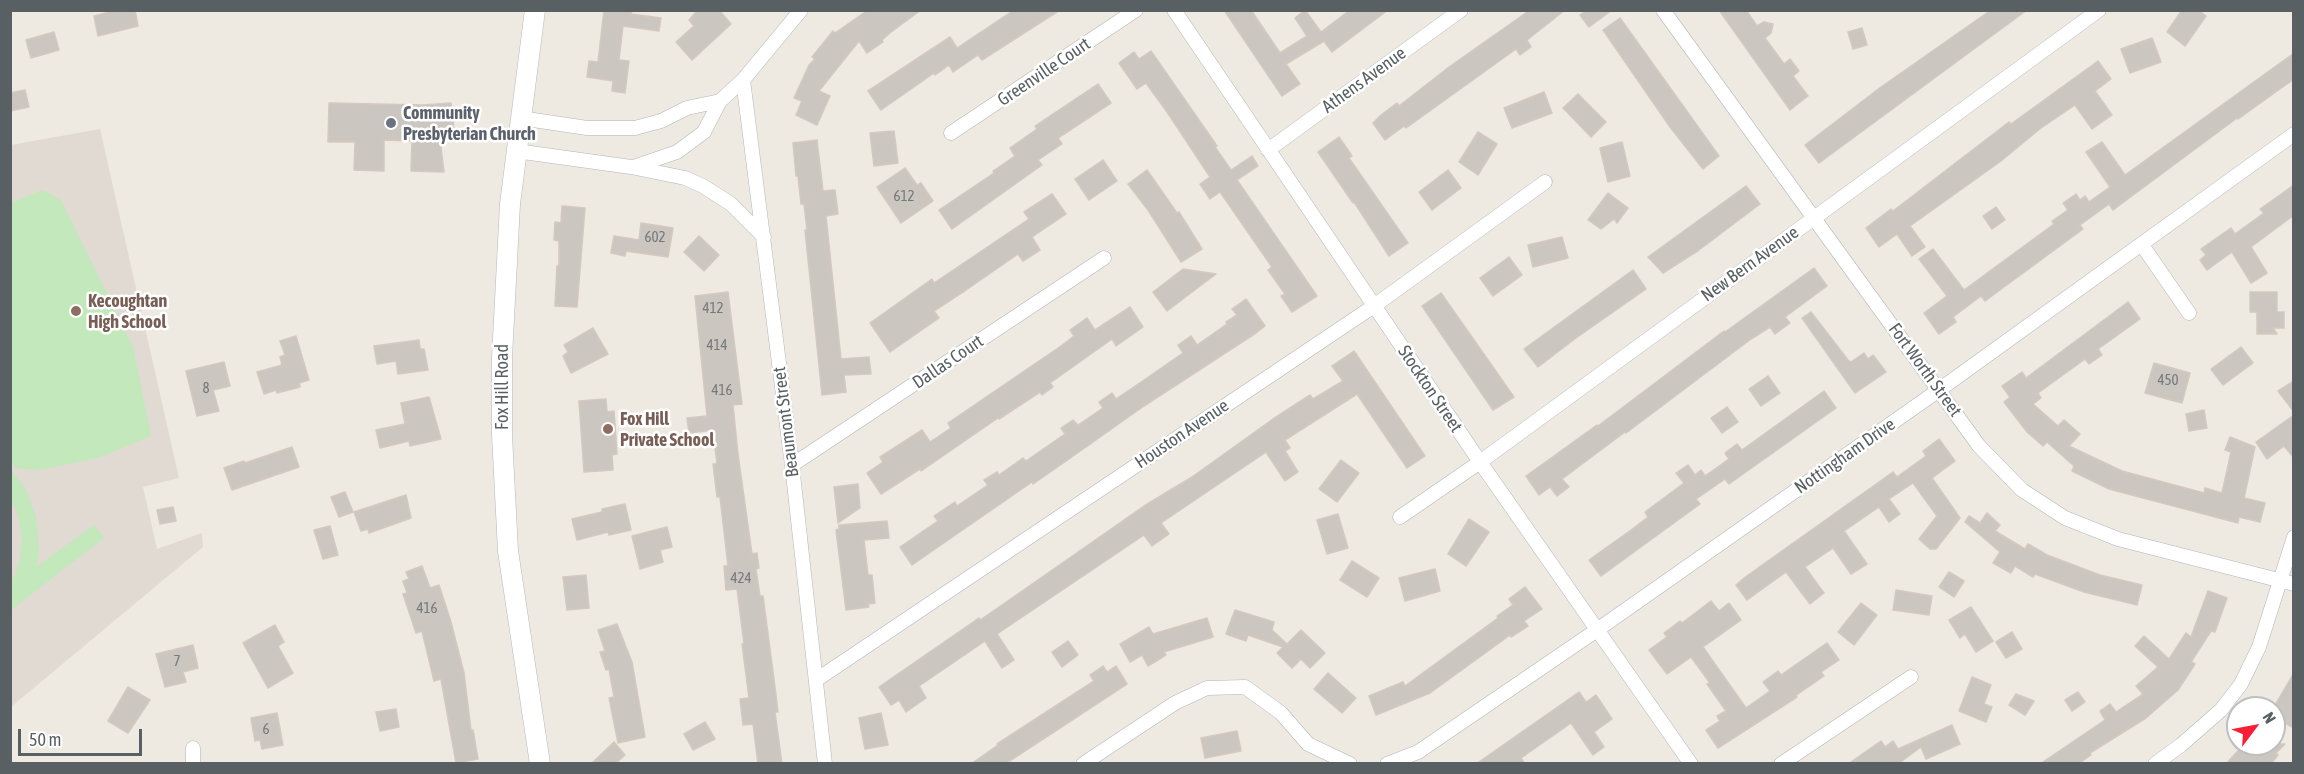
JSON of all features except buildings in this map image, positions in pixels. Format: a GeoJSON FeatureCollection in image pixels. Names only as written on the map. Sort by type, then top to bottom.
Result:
{"type":"FeatureCollection","features":[{"type":"Feature","properties":{"kind":"main road","name":"Fox Hill Road"},"geometry":{"type":"LineString","coordinates":[[535,10],[510,204],[503,319],[502,435],[508,551],[540,764]]}},
{"type":"Feature","properties":{"kind":"street"},"geometry":{"type":"LineString","coordinates":[[631,167],[660,159],[693,142],[704,132],[720,101],[743,80],[801,10]]}},
{"type":"Feature","properties":{"kind":"street","name":"Greenville Court"},"geometry":{"type":"LineString","coordinates":[[951,133],[1136,10]]}},
{"type":"Feature","properties":{"kind":"street","name":"Stockton Street"},"geometry":{"type":"LineString","coordinates":[[1174,10],[1480,462],[1691,764]]}},
{"type":"Feature","properties":{"kind":"street","name":"Athens Avenue"},"geometry":{"type":"LineString","coordinates":[[1268,150],[1461,10]]}},
{"type":"Feature","properties":{"kind":"street","name":"Fort Worth Street"},"geometry":{"type":"LineString","coordinates":[[1664,10],[1979,446],[2022,490],[2065,518],[2118,539],[2287,582]]}},
{"type":"Feature","properties":{"kind":"street","name":"New Bern Avenue"},"geometry":{"type":"LineString","coordinates":[[1400,517],[1480,462],[2099,10]]}},
{"type":"Feature","properties":{"kind":"street","name":"Beaumont Street"},"geometry":{"type":"LineString","coordinates":[[743,80],[792,465],[825,764]]}},
{"type":"Feature","properties":{"kind":"street"},"geometry":{"type":"LineString","coordinates":[[520,118],[587,128],[627,129],[661,121],[687,108],[720,101]]}},
{"type":"Feature","properties":{"kind":"street","name":"Nottingham Drive"},"geometry":{"type":"LineString","coordinates":[[1387,764],[1418,752],[1597,630],[1939,390],[2294,134]]}},
{"type":"Feature","properties":{"kind":"street"},"geometry":{"type":"LineString","coordinates":[[516,151],[673,175],[703,186],[731,204],[764,237]]}},
{"type":"Feature","properties":{"kind":"street","name":"Houston Avenue"},"geometry":{"type":"LineString","coordinates":[[816,680],[1374,306],[1545,182]]}},
{"type":"Feature","properties":{"kind":"street"},"geometry":{"type":"LineString","coordinates":[[2142,245],[2189,313]]}},
{"type":"Feature","properties":{"kind":"street","name":"Dallas Court"},"geometry":{"type":"LineString","coordinates":[[792,465],[1104,258]]}},
{"type":"Feature","properties":{"kind":"street"},"geometry":{"type":"LineString","coordinates":[[2155,764],[2221,710],[2241,684],[2287,582],[2294,537]]}},
{"type":"Feature","properties":{"kind":"street"},"geometry":{"type":"LineString","coordinates":[[1781,764],[1911,677]]}},
{"type":"Feature","properties":{"kind":"street"},"geometry":{"type":"LineString","coordinates":[[1083,764],[1174,703],[1208,688],[1245,687],[1281,713],[1308,744],[1350,764]]}},
{"type":"Feature","properties":{"kind":"street"},"geometry":{"type":"LineString","coordinates":[[193,748],[193,764]]}},
{"type":"Feature","properties":{"kind":"shaded area","name":"Kecoughtan High School"},"geometry":{"type":"Polygon","coordinates":[[[100,129],[179,478],[143,487],[157,549],[202,533],[203,547],[11,707],[11,145],[100,129]]]}},
{"type":"Feature","properties":{"kind":"green space"},"geometry":{"type":"Polygon","coordinates":[[[43,190],[61,200],[133,347],[151,436],[98,458],[39,470],[14,468],[11,463],[10,203],[43,190]]]}},
{"type":"Feature","properties":{"kind":"green space"},"geometry":{"type":"Polygon","coordinates":[[[11,470],[25,488],[36,516],[39,550],[36,567],[94,525],[104,538],[11,610],[11,582],[20,559],[22,538],[19,519],[11,499],[11,470]]]}},
{"type":"Feature","properties":{"kind":"place","name":"Community Presbyterian Church"},"geometry":{"type":"Point","coordinates":[391,123]}},
{"type":"Feature","properties":{"kind":"place","name":"Kecoughtan High School"},"geometry":{"type":"Point","coordinates":[76,311]}},
{"type":"Feature","properties":{"kind":"place","name":"Fox Hill Private School"},"geometry":{"type":"Point","coordinates":[608,429]}}]}
